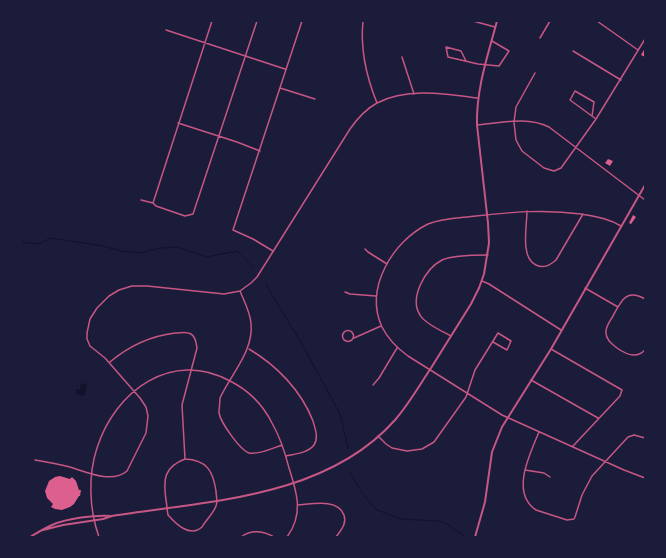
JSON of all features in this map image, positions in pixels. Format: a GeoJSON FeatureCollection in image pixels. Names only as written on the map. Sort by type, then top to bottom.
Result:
{"type":"FeatureCollection","features":[{"type":"Feature","properties":{"kind":"street"},"geometry":{"type":"LineString","coordinates":[[153,203],[212,21]]}},
{"type":"Feature","properties":{"kind":"street"},"geometry":{"type":"LineString","coordinates":[[140,200],[153,203],[156,206],[185,216],[193,214],[257,21]]}},
{"type":"Feature","properties":{"kind":"street"},"geometry":{"type":"LineString","coordinates":[[273,251],[253,239],[233,230],[302,21]]}},
{"type":"Feature","properties":{"kind":"street"},"geometry":{"type":"LineString","coordinates":[[363,21],[363,54],[368,79],[377,103]]}},
{"type":"Feature","properties":{"kind":"street"},"geometry":{"type":"LineString","coordinates":[[473,21],[495,27]]}},
{"type":"Feature","properties":{"kind":"street"},"geometry":{"type":"LineString","coordinates":[[43,530],[112,516],[250,495],[294,483],[337,466],[358,453],[390,425],[406,406],[430,370],[471,304],[482,281],[488,255],[489,236],[477,125],[478,98],[497,21]]}},
{"type":"Feature","properties":{"kind":"street"},"geometry":{"type":"LineString","coordinates":[[540,38],[550,21]]}},
{"type":"Feature","properties":{"kind":"street"},"geometry":{"type":"LineString","coordinates":[[597,21],[638,50]]}},
{"type":"Feature","properties":{"kind":"street"},"geometry":{"type":"LineString","coordinates":[[166,30],[286,69]]}},
{"type":"Feature","properties":{"kind":"street"},"geometry":{"type":"LineString","coordinates":[[535,73],[516,107],[514,122],[516,140],[519,148],[544,168],[554,170],[560,168],[596,119],[645,39]]}},
{"type":"Feature","properties":{"kind":"street"},"geometry":{"type":"LineString","coordinates":[[466,61],[461,51],[446,48],[448,57],[478,64],[499,66],[509,51],[492,41]]}},
{"type":"Feature","properties":{"kind":"street"},"geometry":{"type":"LineString","coordinates":[[573,51],[621,80]]}},
{"type":"Feature","properties":{"kind":"street"},"geometry":{"type":"LineString","coordinates":[[402,56],[414,94]]}},
{"type":"Feature","properties":{"kind":"street"},"geometry":{"type":"LineString","coordinates":[[280,88],[316,99]]}},
{"type":"Feature","properties":{"kind":"street"},"geometry":{"type":"LineString","coordinates":[[592,116],[594,102],[575,91],[570,100],[596,119]]}},
{"type":"Feature","properties":{"kind":"street"},"geometry":{"type":"LineString","coordinates":[[35,460],[69,467],[92,475],[114,477],[123,475],[127,471],[146,433],[148,416],[146,407],[134,390],[109,362],[90,346],[87,339],[90,319],[97,308],[109,296],[132,286],[147,286],[224,294],[240,291],[251,283],[256,277],[357,119],[377,103],[398,96],[414,94],[451,94],[478,98]]}},
{"type":"Feature","properties":{"kind":"street"},"geometry":{"type":"LineString","coordinates":[[477,125],[527,121],[550,127],[645,200]]}},
{"type":"Feature","properties":{"kind":"street"},"geometry":{"type":"LineString","coordinates":[[178,124],[260,151]]}},
{"type":"Feature","properties":{"kind":"street"},"geometry":{"type":"LineString","coordinates":[[475,537],[485,502],[492,452],[502,427],[551,349],[645,185]]}},
{"type":"Feature","properties":{"kind":"street"},"geometry":{"type":"LineString","coordinates":[[527,210],[527,258],[531,263],[543,267],[549,266],[556,260],[583,214]]}},
{"type":"Feature","properties":{"kind":"street"},"geometry":{"type":"LineString","coordinates":[[621,226],[605,218],[583,214],[527,210],[439,220],[418,230],[401,243],[387,264],[380,280],[376,296],[382,326],[397,348],[408,356],[508,417],[572,447],[645,478]]}},
{"type":"Feature","properties":{"kind":"street"},"geometry":{"type":"LineString","coordinates":[[365,249],[387,264]]}},
{"type":"Feature","properties":{"kind":"street"},"geometry":{"type":"LineString","coordinates":[[451,336],[420,316],[416,300],[417,292],[429,271],[441,261],[451,258],[488,255]]}},
{"type":"Feature","properties":{"kind":"street"},"geometry":{"type":"LineString","coordinates":[[482,281],[561,330]]}},
{"type":"Feature","properties":{"kind":"street"},"geometry":{"type":"LineString","coordinates":[[585,288],[618,307]]}},
{"type":"Feature","properties":{"kind":"street"},"geometry":{"type":"LineString","coordinates":[[240,291],[248,311],[251,324],[250,339],[248,348],[220,398],[219,413],[223,424],[245,451],[255,453],[282,445]]}},
{"type":"Feature","properties":{"kind":"street"},"geometry":{"type":"LineString","coordinates":[[345,292],[350,294],[376,296]]}},
{"type":"Feature","properties":{"kind":"street"},"geometry":{"type":"LineString","coordinates":[[645,299],[633,294],[627,296],[622,300],[606,328],[608,341],[629,354],[641,354],[645,350]]}},
{"type":"Feature","properties":{"kind":"street"},"geometry":{"type":"LineString","coordinates":[[354,338],[353,333],[349,330],[346,330],[343,334],[343,339],[347,342],[382,326]]}},
{"type":"Feature","properties":{"kind":"street"},"geometry":{"type":"LineString","coordinates":[[109,362],[129,348],[151,338],[165,334],[185,332],[192,335],[196,340],[197,348],[182,410],[185,459]]}},
{"type":"Feature","properties":{"kind":"street"},"geometry":{"type":"LineString","coordinates":[[378,436],[386,444],[401,451],[413,451],[426,447],[437,439],[466,397],[475,370],[498,333],[511,341],[507,350],[493,342]]}},
{"type":"Feature","properties":{"kind":"street"},"geometry":{"type":"LineString","coordinates":[[248,348],[269,362],[292,386],[308,411],[316,432],[316,440],[311,448],[286,456]]}},
{"type":"Feature","properties":{"kind":"street"},"geometry":{"type":"LineString","coordinates":[[373,385],[380,378],[397,348]]}},
{"type":"Feature","properties":{"kind":"street"},"geometry":{"type":"LineString","coordinates":[[551,349],[622,390],[620,396],[572,447]]}},
{"type":"Feature","properties":{"kind":"street"},"geometry":{"type":"LineString","coordinates":[[99,537],[91,494],[92,475],[97,447],[109,421],[116,410],[134,390],[156,376],[177,370],[192,369],[207,371],[230,380],[246,391],[265,410],[272,422],[286,456],[294,483],[298,505],[295,524],[287,537]]}},
{"type":"Feature","properties":{"kind":"street"},"geometry":{"type":"LineString","coordinates":[[531,380],[598,418]]}},
{"type":"Feature","properties":{"kind":"street"},"geometry":{"type":"LineString","coordinates":[[539,432],[530,451],[525,470],[524,492],[526,499],[533,508],[540,512],[567,520],[575,517],[586,485],[605,461],[631,435],[645,438]]}},
{"type":"Feature","properties":{"kind":"street"},"geometry":{"type":"LineString","coordinates":[[185,459],[198,461],[209,468],[214,480],[217,500],[214,509],[202,527],[190,531],[184,530],[168,515],[164,486],[166,476],[173,465],[185,459]]}},
{"type":"Feature","properties":{"kind":"street"},"geometry":{"type":"LineString","coordinates":[[525,470],[544,473],[550,477]]}},
{"type":"Feature","properties":{"kind":"street"},"geometry":{"type":"LineString","coordinates":[[298,505],[331,504],[341,509],[345,517],[345,523],[336,537]]}},
{"type":"Feature","properties":{"kind":"street"},"geometry":{"type":"LineString","coordinates":[[30,537],[57,523],[94,516],[112,516]]}},
{"type":"Feature","properties":{"kind":"street"},"geometry":{"type":"LineString","coordinates":[[241,537],[250,532],[257,531],[266,532],[274,537]]}},
{"type":"Feature","properties":{"kind":"shaded area"},"geometry":{"type":"Polygon","coordinates":[[[81,383],[87,385],[84,396],[76,394],[76,389],[80,389],[81,383]]]}},
{"type":"Feature","properties":{"kind":"building"},"geometry":{"type":"Polygon","coordinates":[[[645,48],[645,57],[641,55],[645,48]]]}},
{"type":"Feature","properties":{"kind":"building"},"geometry":{"type":"Polygon","coordinates":[[[608,159],[613,161],[610,166],[605,163],[608,159]]]}},
{"type":"Feature","properties":{"kind":"building"},"geometry":{"type":"Polygon","coordinates":[[[633,215],[636,217],[631,224],[629,223],[633,215]]]}},
{"type":"Feature","properties":{"kind":"building"},"geometry":{"type":"Polygon","coordinates":[[[60,476],[70,479],[72,477],[76,481],[79,490],[81,490],[80,496],[74,504],[62,510],[51,507],[53,504],[47,498],[45,491],[49,481],[60,476]]]}},
{"type":"Feature","properties":{"kind":"waterway"},"geometry":{"type":"LineString","coordinates":[[21,242],[38,244],[51,238],[140,253],[160,248],[177,247],[206,257],[237,251],[252,266]]}},
{"type":"Feature","properties":{"kind":"waterway"},"geometry":{"type":"LineString","coordinates":[[266,285],[302,344],[340,414],[348,448]]}},
{"type":"Feature","properties":{"kind":"waterway"},"geometry":{"type":"LineString","coordinates":[[350,473],[363,494],[375,509],[400,519],[438,521],[447,524],[466,537]]}}]}
